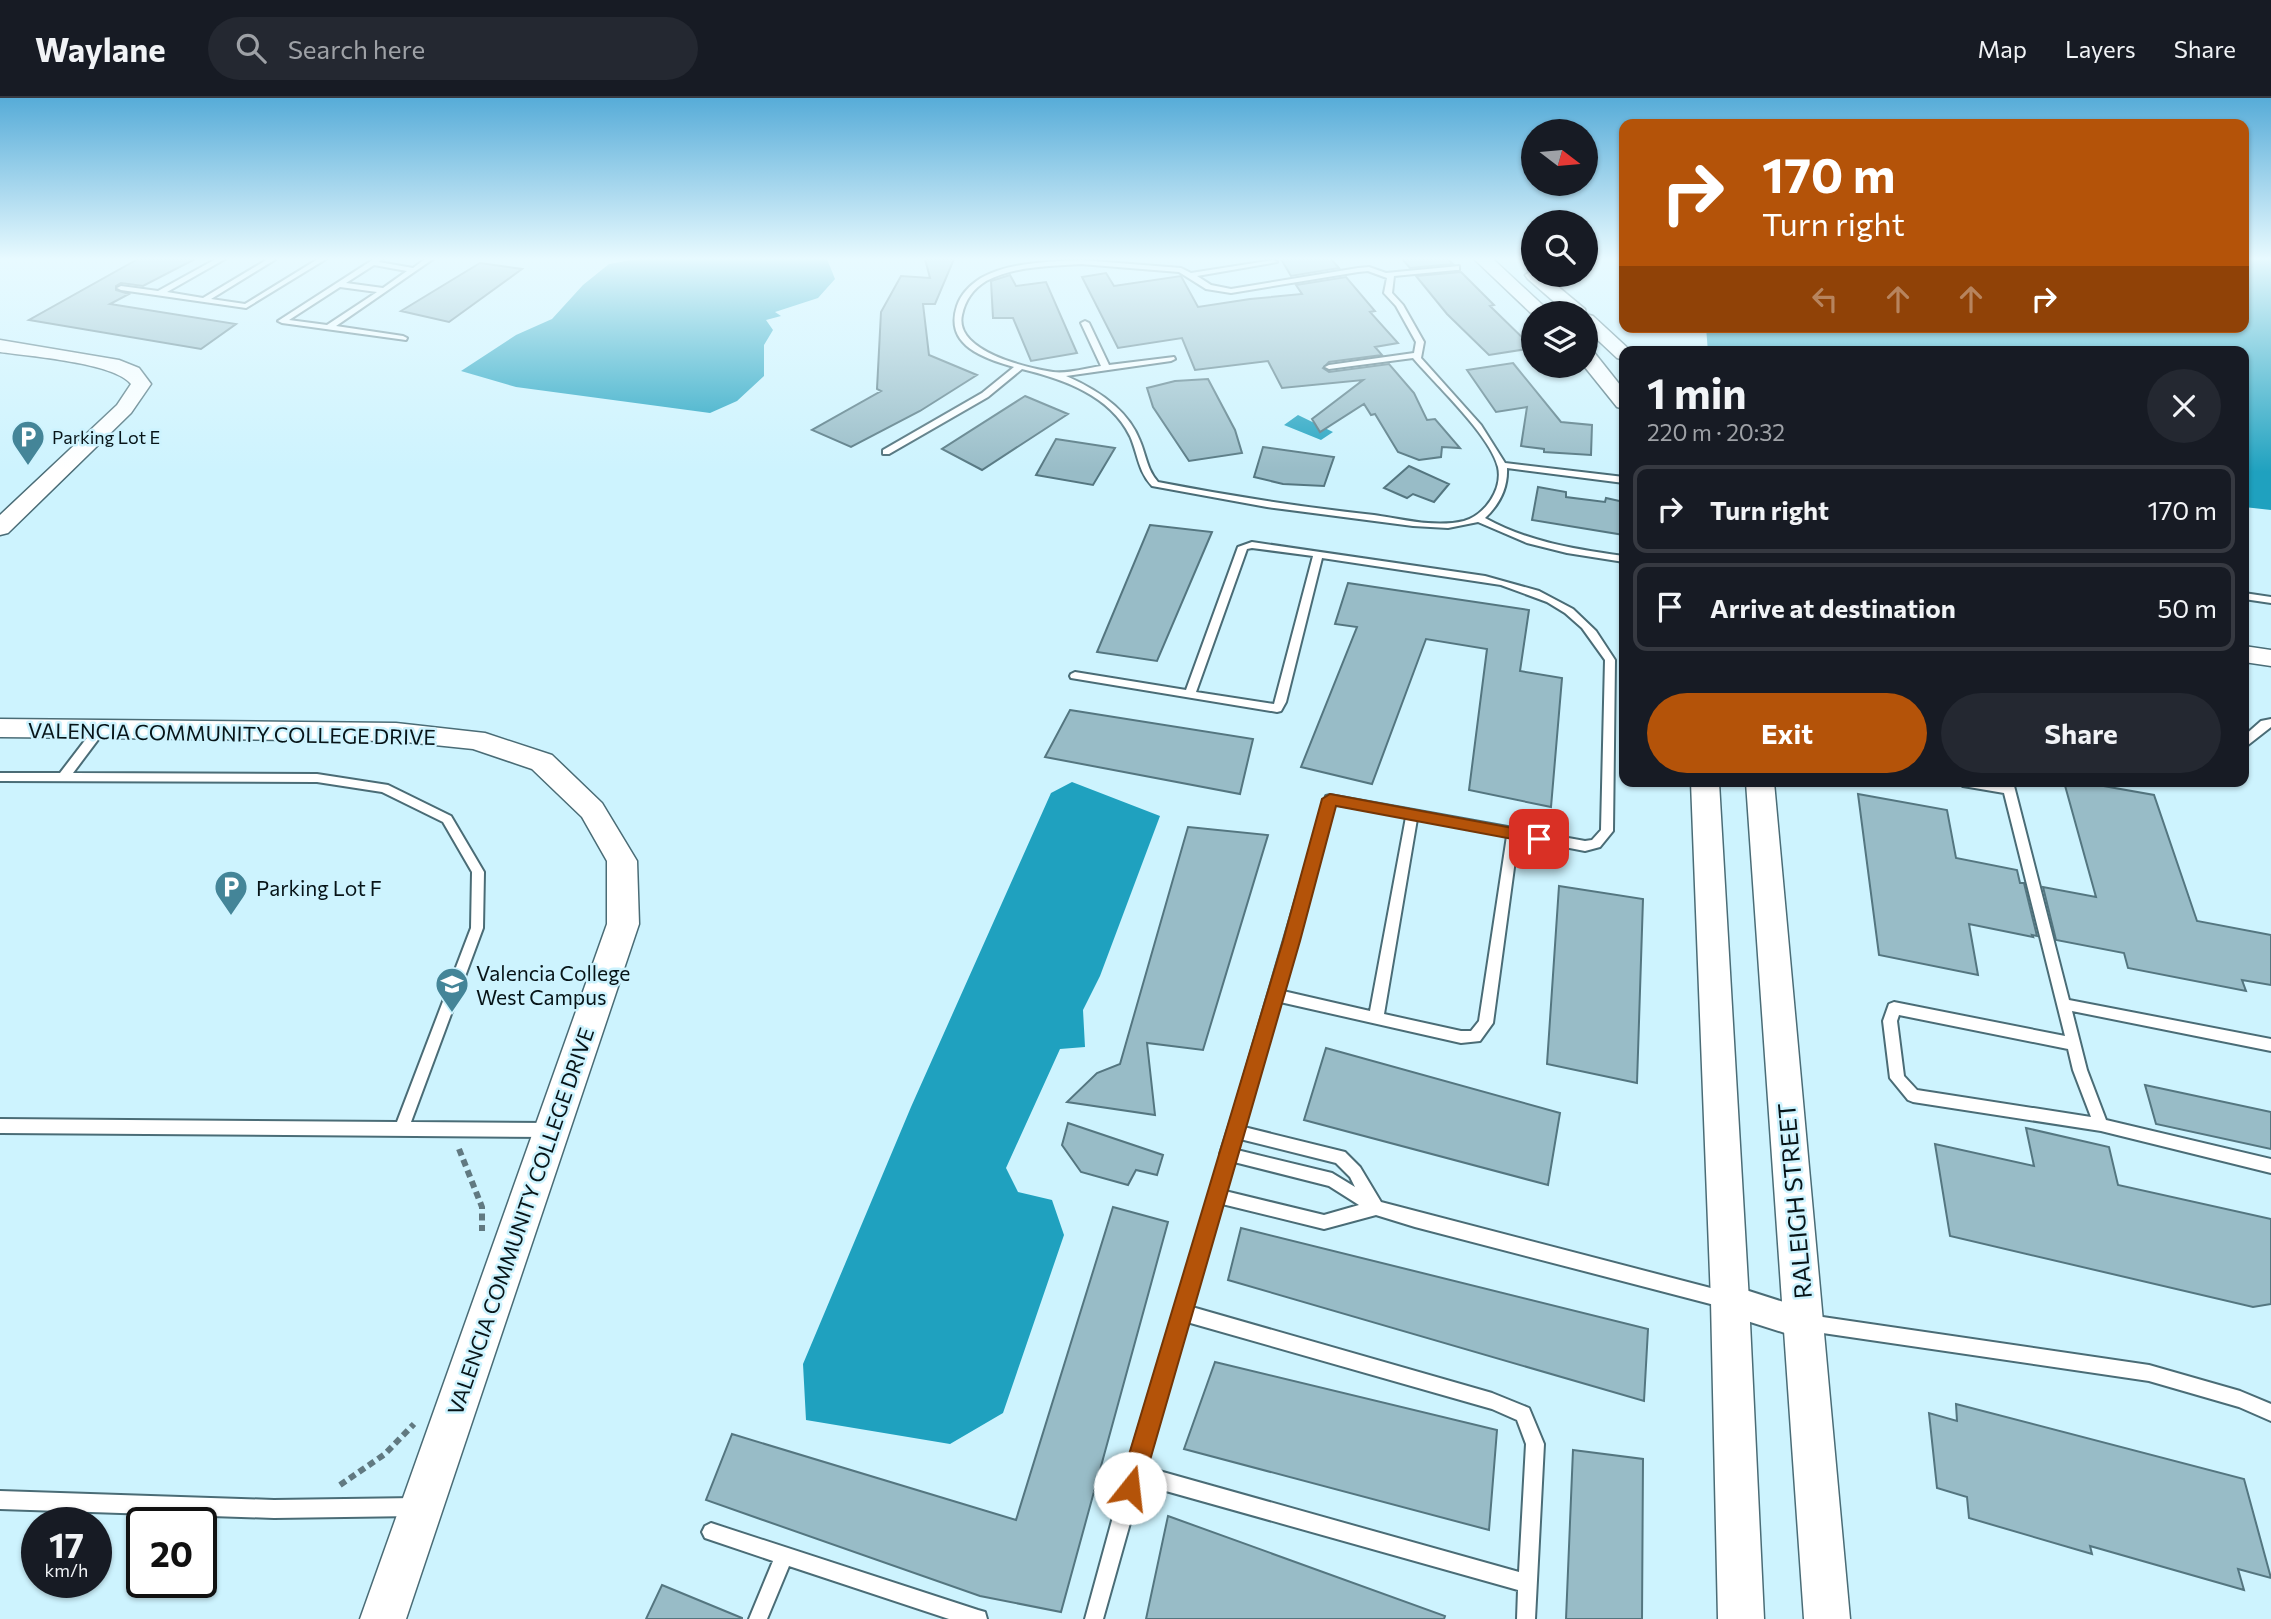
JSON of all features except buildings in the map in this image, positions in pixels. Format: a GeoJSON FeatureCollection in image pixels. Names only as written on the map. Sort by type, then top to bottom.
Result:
{"type":"FeatureCollection","features":[{"type":"Feature","properties":{"kind":"street"},"geometry":{"type":"LineString","coordinates":[[1598,331],[1619,350]]}},
{"type":"Feature","properties":{"kind":"street"},"geometry":{"type":"LineString","coordinates":[[0,346],[113,364],[132,372],[141,384],[124,409],[0,528]]}},
{"type":"Feature","properties":{"kind":"street"},"geometry":{"type":"LineString","coordinates":[[1598,370],[1619,396]]}},
{"type":"Feature","properties":{"kind":"street"},"geometry":{"type":"LineString","coordinates":[[2249,655],[2271,658]]}},
{"type":"Feature","properties":{"kind":"street","name":"VALENCIA COMMUNITY COLLEGE DRIVE"},"geometry":{"type":"LineString","coordinates":[[0,728],[396,732],[475,740],[542,762],[592,810],[622,861],[623,924],[383,1619]]}},
{"type":"Feature","properties":{"kind":"street"},"geometry":{"type":"LineString","coordinates":[[1705,787],[1730,1301],[1741,1619]]}},
{"type":"Feature","properties":{"kind":"street","name":"RALEIGH STREET"},"geometry":{"type":"LineString","coordinates":[[1760,787],[1827,1619]]}},
{"type":"Feature","properties":{"kind":"street"},"geometry":{"type":"LineString","coordinates":[[1730,1301],[1804,1323]]}},
{"type":"Feature","properties":{"kind":"lane"},"geometry":{"type":"LineString","coordinates":[[343,330],[403,338]]}},
{"type":"Feature","properties":{"kind":"lane"},"geometry":{"type":"LineString","coordinates":[[960,330],[968,346],[1002,362],[1056,375],[1098,396],[1124,420],[1136,439],[1145,476],[1154,484],[1285,508],[1448,525],[1471,522],[1491,506],[1502,486],[1502,465],[1487,441],[1418,355],[1420,342],[1413,330]]}},
{"type":"Feature","properties":{"kind":"lane"},"geometry":{"type":"LineString","coordinates":[[1088,330],[1106,368]]}},
{"type":"Feature","properties":{"kind":"lane"},"geometry":{"type":"LineString","coordinates":[[1329,367],[1418,355]]}},
{"type":"Feature","properties":{"kind":"lane"},"geometry":{"type":"LineString","coordinates":[[1056,375],[1171,359]]}},
{"type":"Feature","properties":{"kind":"lane"},"geometry":{"type":"LineString","coordinates":[[886,452],[985,395],[1020,366]]}},
{"type":"Feature","properties":{"kind":"lane"},"geometry":{"type":"LineString","coordinates":[[1502,465],[1619,479]]}},
{"type":"Feature","properties":{"kind":"lane"},"geometry":{"type":"LineString","coordinates":[[1478,518],[1501,532],[1536,545],[1619,558]]}},
{"type":"Feature","properties":{"kind":"lane"},"geometry":{"type":"LineString","coordinates":[[1094,1619],[1330,799],[1585,846],[1596,844],[1606,831],[1611,660],[1602,643],[1585,625],[1553,601],[1521,588],[1484,579],[1318,554],[1252,545],[1243,547],[1190,694]]}},
{"type":"Feature","properties":{"kind":"lane"},"geometry":{"type":"LineString","coordinates":[[1075,676],[1277,708],[1281,702],[1318,554]]}},
{"type":"Feature","properties":{"kind":"lane"},"geometry":{"type":"LineString","coordinates":[[2249,597],[2271,600]]}},
{"type":"Feature","properties":{"kind":"lane"},"geometry":{"type":"LineString","coordinates":[[2249,738],[2265,724],[2271,723]]}},
{"type":"Feature","properties":{"kind":"lane"},"geometry":{"type":"LineString","coordinates":[[63,778],[100,729]]}},
{"type":"Feature","properties":{"kind":"lane"},"geometry":{"type":"LineString","coordinates":[[0,777],[317,778],[384,788],[447,819],[478,872],[477,928],[402,1128]]}},
{"type":"Feature","properties":{"kind":"lane"},"geometry":{"type":"LineString","coordinates":[[2008,787],[2080,1070],[2101,1125]]}},
{"type":"Feature","properties":{"kind":"lane"},"geometry":{"type":"LineString","coordinates":[[1376,1018],[1412,815]]}},
{"type":"Feature","properties":{"kind":"lane"},"geometry":{"type":"LineString","coordinates":[[1275,995],[1461,1037],[1475,1037],[1486,1023],[1513,834]]}},
{"type":"Feature","properties":{"kind":"lane"},"geometry":{"type":"LineString","coordinates":[[2063,1004],[2271,1045]]}},
{"type":"Feature","properties":{"kind":"lane"},"geometry":{"type":"LineString","coordinates":[[2073,1044],[1894,1008],[1890,1021],[1897,1078],[1913,1096],[2101,1125],[2271,1166]]}},
{"type":"Feature","properties":{"kind":"lane"},"geometry":{"type":"LineString","coordinates":[[0,1126],[552,1130]]}},
{"type":"Feature","properties":{"kind":"lane"},"geometry":{"type":"LineString","coordinates":[[1234,1131],[1340,1157],[1355,1172],[1376,1208]]}},
{"type":"Feature","properties":{"kind":"lane"},"geometry":{"type":"LineString","coordinates":[[1227,1154],[1332,1180],[1376,1208],[1730,1301]]}},
{"type":"Feature","properties":{"kind":"lane"},"geometry":{"type":"LineString","coordinates":[[1215,1195],[1324,1222],[1376,1208]]}},
{"type":"Feature","properties":{"kind":"lane"},"geometry":{"type":"LineString","coordinates":[[1181,1312],[1492,1401],[1523,1415],[1535,1444],[1526,1619]]}},
{"type":"Feature","properties":{"kind":"lane"},"geometry":{"type":"LineString","coordinates":[[1804,1323],[2149,1373],[2240,1399],[2271,1413]]}},
{"type":"Feature","properties":{"kind":"lane"},"geometry":{"type":"LineString","coordinates":[[1134,1473],[1528,1584]]}},
{"type":"Feature","properties":{"kind":"lane"},"geometry":{"type":"LineString","coordinates":[[0,1500],[306,1508],[422,1507]]}},
{"type":"Feature","properties":{"kind":"lane"},"geometry":{"type":"LineString","coordinates":[[711,1532],[978,1619]]}},
{"type":"Feature","properties":{"kind":"lane"},"geometry":{"type":"LineString","coordinates":[[758,1619],[785,1556]]}},
{"type":"Feature","properties":{"kind":"path"},"geometry":{"type":"LineString","coordinates":[[458,1149],[482,1208],[483,1240]]}},
{"type":"Feature","properties":{"kind":"path"},"geometry":{"type":"LineString","coordinates":[[306,1508],[385,1454],[418,1420]]}},
{"type":"Feature","properties":{"kind":"water"},"geometry":{"type":"Polygon","coordinates":[[[527,330],[773,330],[764,345],[764,376],[737,401],[710,413],[516,387],[461,371],[527,330]]]}},
{"type":"Feature","properties":{"kind":"water"},"geometry":{"type":"Polygon","coordinates":[[[2249,330],[2271,330],[2271,510],[2249,508],[2249,346],[1708,346],[1706,333],[2249,333],[2249,330]]]}},
{"type":"Feature","properties":{"kind":"water"},"geometry":{"type":"Polygon","coordinates":[[[1298,415],[1333,432],[1321,440],[1284,425],[1298,415]]]}},
{"type":"Feature","properties":{"kind":"water"},"geometry":{"type":"Polygon","coordinates":[[[1072,782],[1160,816],[1100,976],[1083,1010],[1085,1047],[1060,1049],[1006,1168],[1018,1192],[1052,1200],[1064,1235],[1003,1413],[950,1444],[806,1420],[803,1364],[911,1107],[1051,793],[1072,782]]]}},
{"type":"Feature","properties":{"kind":"place","name":"Parking Lot E"},"geometry":{"type":"Point","coordinates":[28,467]}},
{"type":"Feature","properties":{"kind":"place","name":"Parking Lot F"},"geometry":{"type":"Point","coordinates":[231,917]}},
{"type":"Feature","properties":{"kind":"place","name":"Valencia College West Campus"},"geometry":{"type":"Point","coordinates":[452,1014]}},
{"type":"Feature","properties":{"kind":"route"},"geometry":{"type":"LineString","coordinates":[[1130,1488],[1292,941],[1330,799],[1539,839]]}}]}
